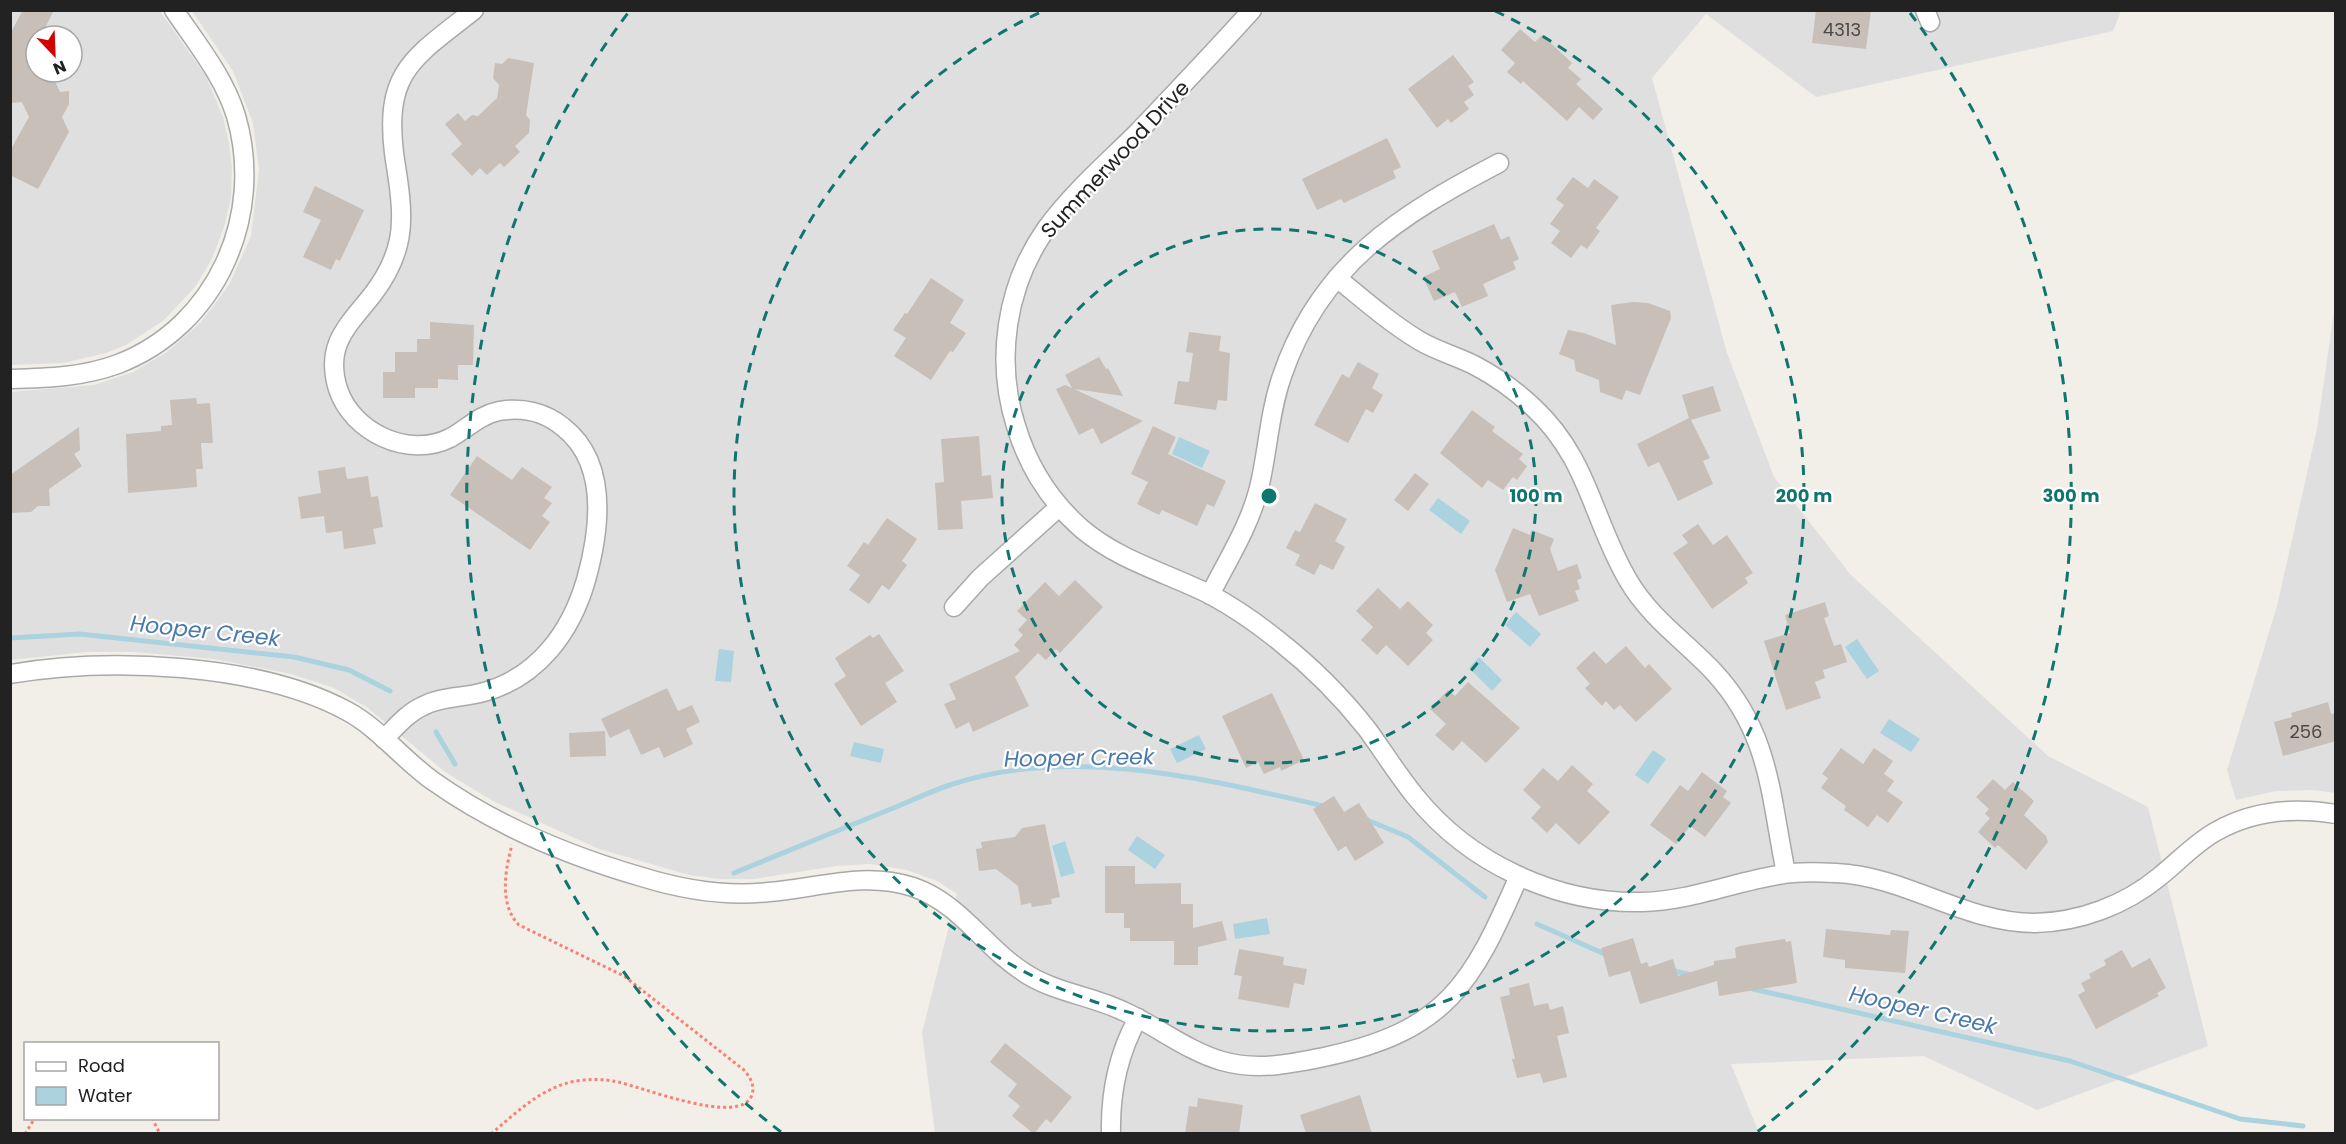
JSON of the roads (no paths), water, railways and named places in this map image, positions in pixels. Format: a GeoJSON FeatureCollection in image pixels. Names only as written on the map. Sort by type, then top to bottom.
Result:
{"type":"FeatureCollection","features":[{"type":"Feature","properties":{"kind":"street"},"geometry":{"type":"LineString","coordinates":[[384,739],[419,707],[438,700],[472,695],[497,688],[512,681],[539,662],[560,637],[577,608],[594,542],[596,489],[592,467],[582,445],[558,423],[528,411],[498,411],[475,420],[440,442],[417,444],[396,442],[365,427],[352,415],[344,402],[335,375],[339,336],[384,278],[401,231],[401,205],[391,118],[397,87],[406,69],[419,54],[474,10]]}},
{"type":"Feature","properties":{"kind":"street","name":"Summerwood Drive"},"geometry":{"type":"LineString","coordinates":[[1252,10],[1065,206],[1036,245],[1018,284],[1008,325],[1005,358],[1011,411],[1031,464],[1059,507],[1104,546],[1127,559],[1210,595],[1266,630],[1346,703],[1414,795],[1434,818],[1477,853],[1519,876],[1580,896],[1641,902],[1672,899],[1786,873],[1847,873],[1904,885],[1980,916],[2036,923],[2092,914],[2137,893],[2200,841],[2239,820],[2286,810],[2336,814]]}},
{"type":"Feature","properties":{"kind":"street"},"geometry":{"type":"LineString","coordinates":[[10,379],[76,376],[119,364],[137,356],[186,320],[215,284],[226,262],[239,230],[243,208],[245,170],[240,133],[221,81],[176,12]]}},
{"type":"Feature","properties":{"kind":"street"},"geometry":{"type":"LineString","coordinates":[[1210,595],[1254,506],[1276,395],[1290,355],[1311,315],[1337,278],[1358,255],[1402,217],[1499,163]]}},
{"type":"Feature","properties":{"kind":"street"},"geometry":{"type":"LineString","coordinates":[[1337,278],[1403,330],[1494,377],[1522,397],[1552,427],[1585,479],[1609,544],[1629,583],[1658,620],[1714,672],[1746,715],[1767,764],[1786,873]]}},
{"type":"Feature","properties":{"kind":"street"},"geometry":{"type":"LineString","coordinates":[[954,607],[980,578],[1059,507]]}},
{"type":"Feature","properties":{"kind":"street"},"geometry":{"type":"LineString","coordinates":[[10,674],[52,668],[163,667],[251,679],[327,701],[350,712],[433,781],[516,829],[607,866],[688,889],[709,892],[774,892],[858,879],[874,879],[910,886],[954,908],[1011,963],[1038,981],[1138,1018],[1202,1054],[1233,1064],[1250,1066],[1295,1063],[1380,1043],[1428,1017],[1468,979],[1492,939],[1519,876]]}},
{"type":"Feature","properties":{"kind":"street"},"geometry":{"type":"LineString","coordinates":[[1111,1134],[1113,1092],[1120,1055],[1138,1018]]}},
{"type":"Feature","properties":{"kind":"water"},"geometry":{"type":"Polygon","coordinates":[[[1179,437],[1210,451],[1202,468],[1172,454],[1179,437]]]}},
{"type":"Feature","properties":{"kind":"water"},"geometry":{"type":"Polygon","coordinates":[[[1438,498],[1470,521],[1461,534],[1429,510],[1438,498]]]}},
{"type":"Feature","properties":{"kind":"water"},"geometry":{"type":"Polygon","coordinates":[[[1516,612],[1541,634],[1530,647],[1505,625],[1516,612]]]}},
{"type":"Feature","properties":{"kind":"water"},"geometry":{"type":"Polygon","coordinates":[[[1857,639],[1879,671],[1867,679],[1845,647],[1857,639]]]}},
{"type":"Feature","properties":{"kind":"water"},"geometry":{"type":"Polygon","coordinates":[[[719,649],[734,651],[731,682],[715,681],[719,649]]]}},
{"type":"Feature","properties":{"kind":"water"},"geometry":{"type":"Polygon","coordinates":[[[1479,657],[1502,680],[1492,691],[1469,668],[1479,657]]]}},
{"type":"Feature","properties":{"kind":"water"},"geometry":{"type":"Polygon","coordinates":[[[1889,719],[1920,739],[1911,752],[1880,733],[1889,719]]]}},
{"type":"Feature","properties":{"kind":"water"},"geometry":{"type":"Polygon","coordinates":[[[1199,735],[1206,749],[1177,763],[1170,749],[1199,735]]]}},
{"type":"Feature","properties":{"kind":"water"},"geometry":{"type":"Polygon","coordinates":[[[854,742],[884,749],[881,763],[850,756],[854,742]]]}},
{"type":"Feature","properties":{"kind":"water"},"geometry":{"type":"Polygon","coordinates":[[[1653,750],[1666,759],[1648,784],[1635,775],[1653,750]]]}},
{"type":"Feature","properties":{"kind":"water"},"geometry":{"type":"Polygon","coordinates":[[[1137,836],[1165,855],[1155,869],[1128,850],[1137,836]]]}},
{"type":"Feature","properties":{"kind":"water"},"geometry":{"type":"Polygon","coordinates":[[[1065,841],[1075,873],[1061,877],[1052,846],[1065,841]]]}},
{"type":"Feature","properties":{"kind":"water"},"geometry":{"type":"Polygon","coordinates":[[[1267,918],[1270,934],[1235,939],[1233,924],[1267,918]]]}},
{"type":"Feature","properties":{"kind":"waterway","name":"Hooper Creek"},"geometry":{"type":"LineString","coordinates":[[10,638],[80,634],[294,657],[349,670],[390,691]]}},
{"type":"Feature","properties":{"kind":"waterway","name":"Hooper Creek"},"geometry":{"type":"LineString","coordinates":[[436,732],[455,764]]}},
{"type":"Feature","properties":{"kind":"waterway","name":"Hooper Creek"},"geometry":{"type":"LineString","coordinates":[[734,873],[953,784],[999,773],[1045,767],[1139,770],[1233,786],[1324,806]]}},
{"type":"Feature","properties":{"kind":"waterway","name":"Hooper Creek"},"geometry":{"type":"LineString","coordinates":[[1365,819],[1408,837],[1485,897]]}},
{"type":"Feature","properties":{"kind":"waterway","name":"Hooper Creek"},"geometry":{"type":"LineString","coordinates":[[1537,924],[1609,956]]}},
{"type":"Feature","properties":{"kind":"waterway","name":"Hooper Creek"},"geometry":{"type":"LineString","coordinates":[[1671,970],[1691,975]]}},
{"type":"Feature","properties":{"kind":"waterway","name":"Hooper Creek"},"geometry":{"type":"LineString","coordinates":[[1753,989],[2070,1061],[2240,1119],[2303,1126]]}}]}
